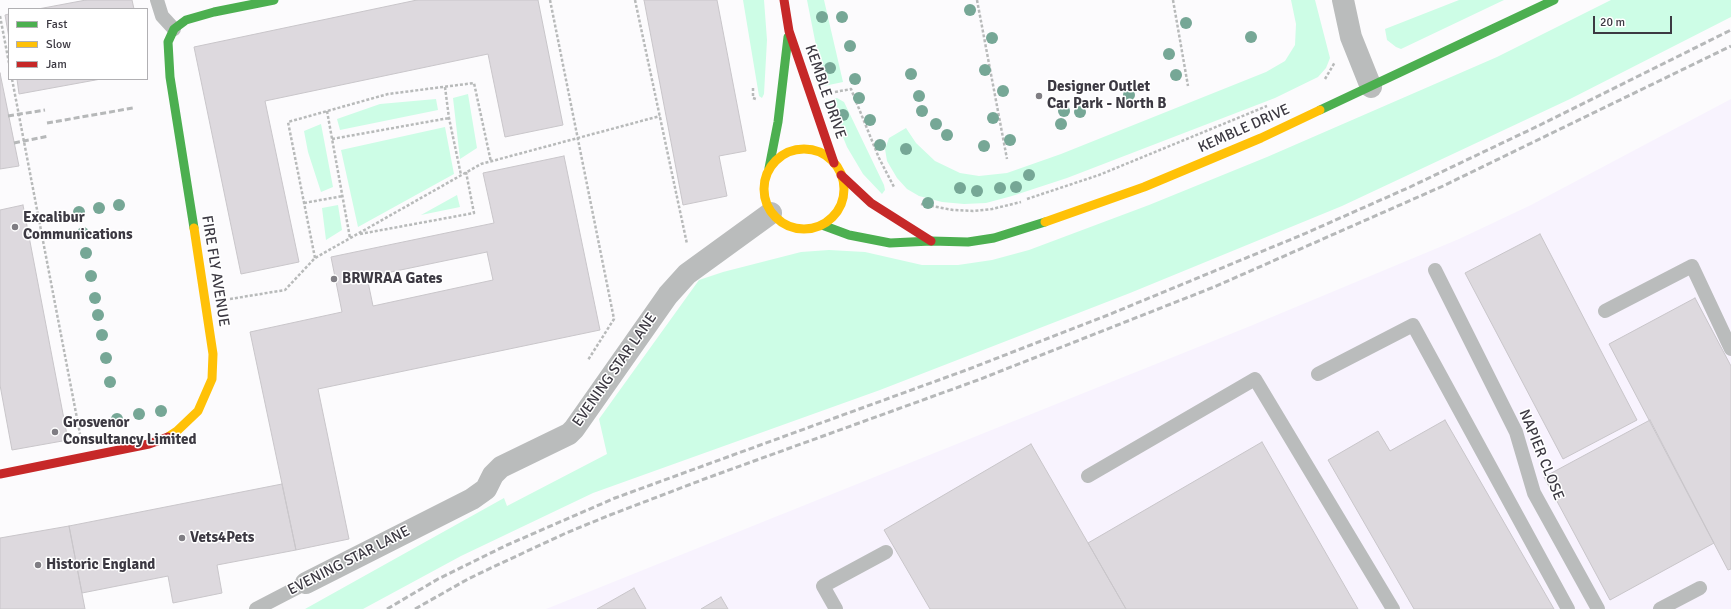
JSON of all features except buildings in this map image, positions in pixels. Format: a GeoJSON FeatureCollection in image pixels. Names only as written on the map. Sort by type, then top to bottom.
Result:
{"type":"FeatureCollection","features":[{"type":"Feature","properties":{"kind":"main road"},"geometry":{"type":"LineString","coordinates":[[174,29],[178,24],[193,18],[274,0]]}},
{"type":"Feature","properties":{"kind":"main road","name":"KEMBLE DRIVE"},"geometry":{"type":"LineString","coordinates":[[784,0],[789,30],[834,163]]}},
{"type":"Feature","properties":{"kind":"main road","name":"KEMBLE DRIVE"},"geometry":{"type":"LineString","coordinates":[[822,225],[849,235],[890,243],[931,241],[968,242],[994,238],[1080,211],[1144,187],[1246,144],[1371,87],[1554,0]]}},
{"type":"Feature","properties":{"kind":"main road","name":"FIRE FLY AVENUE"},"geometry":{"type":"LineString","coordinates":[[0,474],[85,458],[149,444],[165,438],[183,427],[198,411],[205,397],[212,379],[214,365],[206,303],[168,65],[168,42],[174,29]]}},
{"type":"Feature","properties":{"kind":"main road","name":"KEMBLE DRIVE"},"geometry":{"type":"LineString","coordinates":[[769,168],[781,102],[789,30]]}},
{"type":"Feature","properties":{"kind":"main road"},"geometry":{"type":"LineString","coordinates":[[841,175],[844,190],[841,203],[838,210],[830,220],[822,225],[806,229],[793,228],[781,222],[771,213],[765,199],[764,183],[769,168],[783,155],[802,149],[816,151],[827,156],[834,163],[841,175],[883,212],[909,226],[931,241]]}},
{"type":"Feature","properties":{"kind":"street"},"geometry":{"type":"LineString","coordinates":[[1343,0],[1350,37],[1371,87]]}},
{"type":"Feature","properties":{"kind":"street","name":"EVENING STAR LANE"},"geometry":{"type":"LineString","coordinates":[[306,583],[472,499],[486,489],[493,475],[501,467],[569,434],[668,295],[692,270],[771,213]]}},
{"type":"Feature","properties":{"kind":"lane"},"geometry":{"type":"LineString","coordinates":[[157,0],[162,16],[174,29]]}},
{"type":"Feature","properties":{"kind":"lane"},"geometry":{"type":"LineString","coordinates":[[1605,311],[1692,266],[1731,349]]}},
{"type":"Feature","properties":{"kind":"lane","name":"NAPIER CLOSE"},"geometry":{"type":"LineString","coordinates":[[1435,270],[1516,432],[1534,493],[1598,609]]}},
{"type":"Feature","properties":{"kind":"lane"},"geometry":{"type":"LineString","coordinates":[[1318,374],[1413,325],[1568,609]]}},
{"type":"Feature","properties":{"kind":"lane"},"geometry":{"type":"LineString","coordinates":[[1088,476],[1256,379],[1393,609]]}},
{"type":"Feature","properties":{"kind":"lane"},"geometry":{"type":"LineString","coordinates":[[836,609],[823,586],[886,552]]}},
{"type":"Feature","properties":{"kind":"lane","name":"EVENING STAR LANE"},"geometry":{"type":"LineString","coordinates":[[256,609],[306,583]]}},
{"type":"Feature","properties":{"kind":"lane"},"geometry":{"type":"LineString","coordinates":[[1660,609],[1700,588]]}},
{"type":"Feature","properties":{"kind":"path"},"geometry":{"type":"LineString","coordinates":[[550,0],[579,137],[614,319],[588,360]]}},
{"type":"Feature","properties":{"kind":"path"},"geometry":{"type":"LineString","coordinates":[[635,0],[692,270]]}},
{"type":"Feature","properties":{"kind":"path"},"geometry":{"type":"LineString","coordinates":[[977,0],[1007,159]]}},
{"type":"Feature","properties":{"kind":"path"},"geometry":{"type":"LineString","coordinates":[[1173,0],[1188,86]]}},
{"type":"Feature","properties":{"kind":"path"},"geometry":{"type":"LineString","coordinates":[[0,16],[8,57]]}},
{"type":"Feature","properties":{"kind":"path"},"geometry":{"type":"LineString","coordinates":[[1320,83],[1327,77],[1336,58]]}},
{"type":"Feature","properties":{"kind":"path"},"geometry":{"type":"LineString","coordinates":[[12,80],[85,458]]}},
{"type":"Feature","properties":{"kind":"path"},"geometry":{"type":"LineString","coordinates":[[315,258],[288,122],[388,94],[474,83],[491,162]]}},
{"type":"Feature","properties":{"kind":"path"},"geometry":{"type":"LineString","coordinates":[[445,86],[449,118],[461,175]]}},
{"type":"Feature","properties":{"kind":"path"},"geometry":{"type":"LineString","coordinates":[[753,88],[753,98],[781,102]]}},
{"type":"Feature","properties":{"kind":"path"},"geometry":{"type":"LineString","coordinates":[[812,99],[851,89],[888,179],[895,189]]}},
{"type":"Feature","properties":{"kind":"path"},"geometry":{"type":"LineString","coordinates":[[919,203],[954,210],[973,211],[992,209],[1022,201],[1099,175],[1272,104]]}},
{"type":"Feature","properties":{"kind":"path"},"geometry":{"type":"LineString","coordinates":[[327,111],[350,238]]}},
{"type":"Feature","properties":{"kind":"path"},"geometry":{"type":"LineString","coordinates":[[206,303],[285,290],[315,258],[481,164],[660,116]]}},
{"type":"Feature","properties":{"kind":"path"},"geometry":{"type":"LineString","coordinates":[[332,139],[449,118]]}},
{"type":"Feature","properties":{"kind":"path"},"geometry":{"type":"LineString","coordinates":[[356,234],[474,213],[466,172]]}},
{"type":"Feature","properties":{"kind":"path"},"geometry":{"type":"LineString","coordinates":[[304,204],[343,196]]}},
{"type":"Feature","properties":{"kind":"shaded area"},"geometry":{"type":"Polygon","coordinates":[[[1731,99],[1731,609],[546,609],[1248,327],[1459,239],[1531,205],[1731,99]]]}},
{"type":"Feature","properties":{"kind":"green space"},"geometry":{"type":"Polygon","coordinates":[[[743,0],[764,0],[767,40],[764,94],[762,98],[759,96],[743,0]]]}},
{"type":"Feature","properties":{"kind":"green space"},"geometry":{"type":"Polygon","coordinates":[[[807,0],[824,0],[843,82],[824,86],[807,0]]]}},
{"type":"Feature","properties":{"kind":"green space"},"geometry":{"type":"Polygon","coordinates":[[[1291,0],[1315,0],[1330,58],[1326,68],[1318,77],[1275,98],[1067,178],[986,203],[964,204],[942,202],[919,196],[907,189],[897,178],[887,161],[885,149],[889,138],[906,128],[916,143],[935,161],[960,173],[979,176],[1007,173],[1061,154],[1266,72],[1285,61],[1295,45],[1296,24],[1291,0]]]}},
{"type":"Feature","properties":{"kind":"green space"},"geometry":{"type":"Polygon","coordinates":[[[1459,0],[1504,0],[1401,49],[1387,40],[1385,29],[1459,0]]]}},
{"type":"Feature","properties":{"kind":"green space"},"geometry":{"type":"Polygon","coordinates":[[[1611,0],[1731,0],[1731,17],[1570,99],[1342,206],[1130,293],[880,390],[593,493],[461,556],[363,609],[305,609],[504,498],[507,506],[607,454],[599,419],[699,280],[723,272],[801,252],[829,250],[865,252],[922,265],[958,265],[992,260],[1029,250],[1149,205],[1267,157],[1497,57],[1611,0]]]}},
{"type":"Feature","properties":{"kind":"green space"},"geometry":{"type":"Polygon","coordinates":[[[468,94],[477,148],[460,159],[453,98],[468,94]]]}},
{"type":"Feature","properties":{"kind":"green space"},"geometry":{"type":"Polygon","coordinates":[[[837,98],[844,102],[884,185],[885,190],[882,194],[863,174],[847,147],[828,100],[837,98]]]}},
{"type":"Feature","properties":{"kind":"green space"},"geometry":{"type":"Polygon","coordinates":[[[436,99],[438,110],[340,130],[337,119],[380,104],[436,99]]]}},
{"type":"Feature","properties":{"kind":"green space"},"geometry":{"type":"Polygon","coordinates":[[[321,124],[333,187],[321,192],[308,152],[304,131],[321,124]]]}},
{"type":"Feature","properties":{"kind":"green space"},"geometry":{"type":"Polygon","coordinates":[[[445,127],[454,174],[358,227],[341,150],[445,127]]]}},
{"type":"Feature","properties":{"kind":"green space"},"geometry":{"type":"Polygon","coordinates":[[[457,195],[460,207],[421,215],[457,195]]]}},
{"type":"Feature","properties":{"kind":"green space"},"geometry":{"type":"Polygon","coordinates":[[[338,205],[342,230],[326,240],[322,208],[338,205]]]}},
{"type":"Feature","properties":{"kind":"railway"},"geometry":{"type":"LineString","coordinates":[[387,609],[438,579],[507,545],[615,498],[969,369],[1108,315],[1304,234],[1410,187],[1540,125],[1731,30]]}},
{"type":"Feature","properties":{"kind":"railway"},"geometry":{"type":"LineString","coordinates":[[415,609],[468,579],[566,533],[610,515],[707,478],[978,380],[1214,287],[1443,186],[1731,46]]}},
{"type":"Feature","properties":{"kind":"railway"},"geometry":{"type":"LineString","coordinates":[[47,123],[133,108]]}},
{"type":"Feature","properties":{"kind":"railway"},"geometry":{"type":"LineString","coordinates":[[8,116],[45,110]]}},
{"type":"Feature","properties":{"kind":"railway"},"geometry":{"type":"LineString","coordinates":[[14,143],[49,136]]}},
{"type":"Feature","properties":{"kind":"traffic: fast"},"geometry":{"type":"LineString","coordinates":[[194,228],[170,77],[168,42],[174,29],[186,20],[214,12],[274,0]]}},
{"type":"Feature","properties":{"kind":"traffic: fast"},"geometry":{"type":"LineString","coordinates":[[1320,110],[1554,0]]}},
{"type":"Feature","properties":{"kind":"traffic: fast"},"geometry":{"type":"LineString","coordinates":[[769,168],[778,122],[788,37]]}},
{"type":"Feature","properties":{"kind":"traffic: fast"},"geometry":{"type":"LineString","coordinates":[[822,225],[849,235],[890,243],[931,241],[968,242],[994,238],[1045,222]]}},
{"type":"Feature","properties":{"kind":"traffic: slow"},"geometry":{"type":"LineString","coordinates":[[1045,222],[1144,187],[1261,138],[1320,110]]}},
{"type":"Feature","properties":{"kind":"traffic: slow"},"geometry":{"type":"LineString","coordinates":[[804,149],[819,152],[832,161],[841,174],[844,189],[841,204],[832,217],[819,226],[804,229],[789,226],[776,217],[767,204],[764,189],[767,174],[776,161],[789,152],[804,149]]}},
{"type":"Feature","properties":{"kind":"traffic: slow"},"geometry":{"type":"LineString","coordinates":[[168,437],[177,431],[198,411],[212,379],[213,354],[194,228]]}},
{"type":"Feature","properties":{"kind":"traffic: jam"},"geometry":{"type":"LineString","coordinates":[[784,0],[789,31],[834,163]]}},
{"type":"Feature","properties":{"kind":"traffic: jam"},"geometry":{"type":"LineString","coordinates":[[841,175],[871,203],[931,241]]}},
{"type":"Feature","properties":{"kind":"traffic: jam"},"geometry":{"type":"LineString","coordinates":[[0,474],[149,444],[168,437]]}},
{"type":"Feature","properties":{"kind":"place","name":"Designer Outlet Car Park - North B"},"geometry":{"type":"Point","coordinates":[1039,96]}},
{"type":"Feature","properties":{"kind":"place","name":"Excalibur Communications"},"geometry":{"type":"Point","coordinates":[15,227]}},
{"type":"Feature","properties":{"kind":"place","name":"BRWRAA Gates"},"geometry":{"type":"Point","coordinates":[334,279]}},
{"type":"Feature","properties":{"kind":"place","name":"Grosvenor Consultancy Limited"},"geometry":{"type":"Point","coordinates":[55,432]}},
{"type":"Feature","properties":{"kind":"place","name":"Vets4Pets"},"geometry":{"type":"Point","coordinates":[182,538]}},
{"type":"Feature","properties":{"kind":"place","name":"Historic England"},"geometry":{"type":"Point","coordinates":[38,565]}}]}
